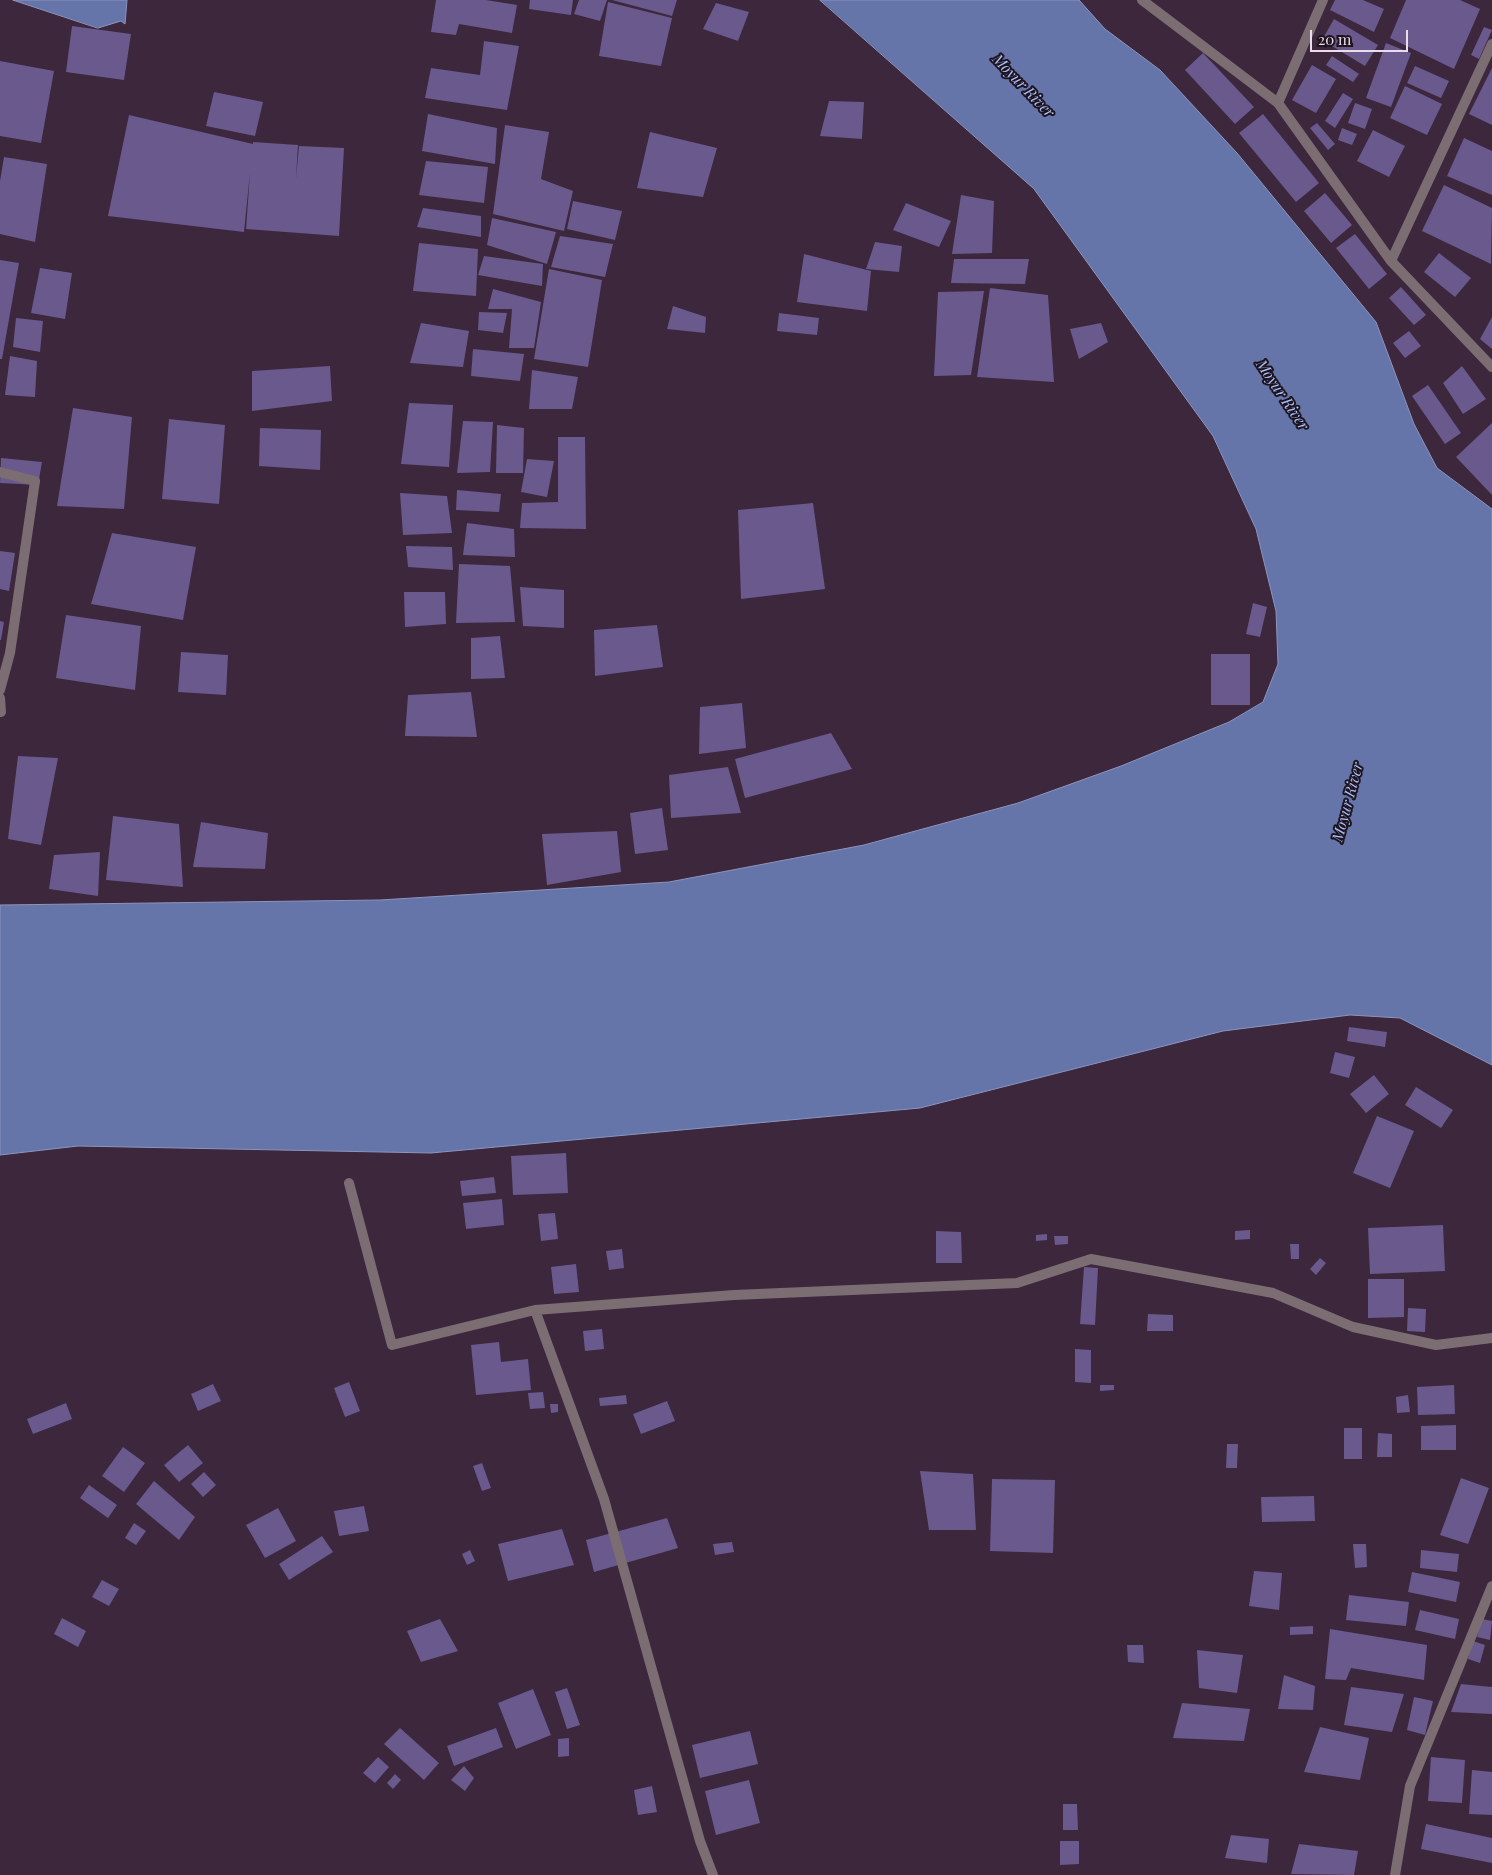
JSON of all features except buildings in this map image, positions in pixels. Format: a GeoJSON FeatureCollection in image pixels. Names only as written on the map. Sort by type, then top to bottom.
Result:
{"type":"FeatureCollection","features":[{"type":"Feature","properties":{"kind":"street"},"geometry":{"type":"LineString","coordinates":[[1142,0],[1278,103],[1392,261],[1492,367]]}},
{"type":"Feature","properties":{"kind":"street"},"geometry":{"type":"LineString","coordinates":[[1278,103],[1323,0]]}},
{"type":"Feature","properties":{"kind":"street"},"geometry":{"type":"LineString","coordinates":[[1392,261],[1492,44]]}},
{"type":"Feature","properties":{"kind":"street"},"geometry":{"type":"LineString","coordinates":[[0,472],[35,481],[10,653],[0,690]]}},
{"type":"Feature","properties":{"kind":"street"},"geometry":{"type":"LineString","coordinates":[[0,698],[1,712]]}},
{"type":"Feature","properties":{"kind":"street"},"geometry":{"type":"LineString","coordinates":[[350,1183],[392,1345],[536,1310],[734,1295],[1017,1283],[1092,1258],[1273,1293],[1353,1326],[1436,1345],[1492,1338]]}},
{"type":"Feature","properties":{"kind":"street"},"geometry":{"type":"LineString","coordinates":[[536,1310],[604,1499],[700,1840],[713,1875]]}},
{"type":"Feature","properties":{"kind":"street"},"geometry":{"type":"LineString","coordinates":[[1395,1875],[1410,1786],[1492,1586]]}},
{"type":"Feature","properties":{"kind":"water"},"geometry":{"type":"Polygon","coordinates":[[[13,0],[127,0],[125,24],[121,21],[98,28],[13,0]]]}},
{"type":"Feature","properties":{"kind":"water","name":"Moyur River"},"geometry":{"type":"Polygon","coordinates":[[[820,0],[1079,0],[1105,29],[1160,70],[1237,153],[1376,322],[1414,424],[1437,468],[1492,509],[1492,1065],[1400,1018],[1350,1015],[1223,1031],[920,1108],[431,1153],[78,1146],[0,1155],[0,905],[380,900],[669,882],[864,845],[1018,803],[1121,766],[1229,722],[1263,702],[1278,664],[1276,611],[1256,529],[1213,436],[1034,189],[820,0]]]}}]}
